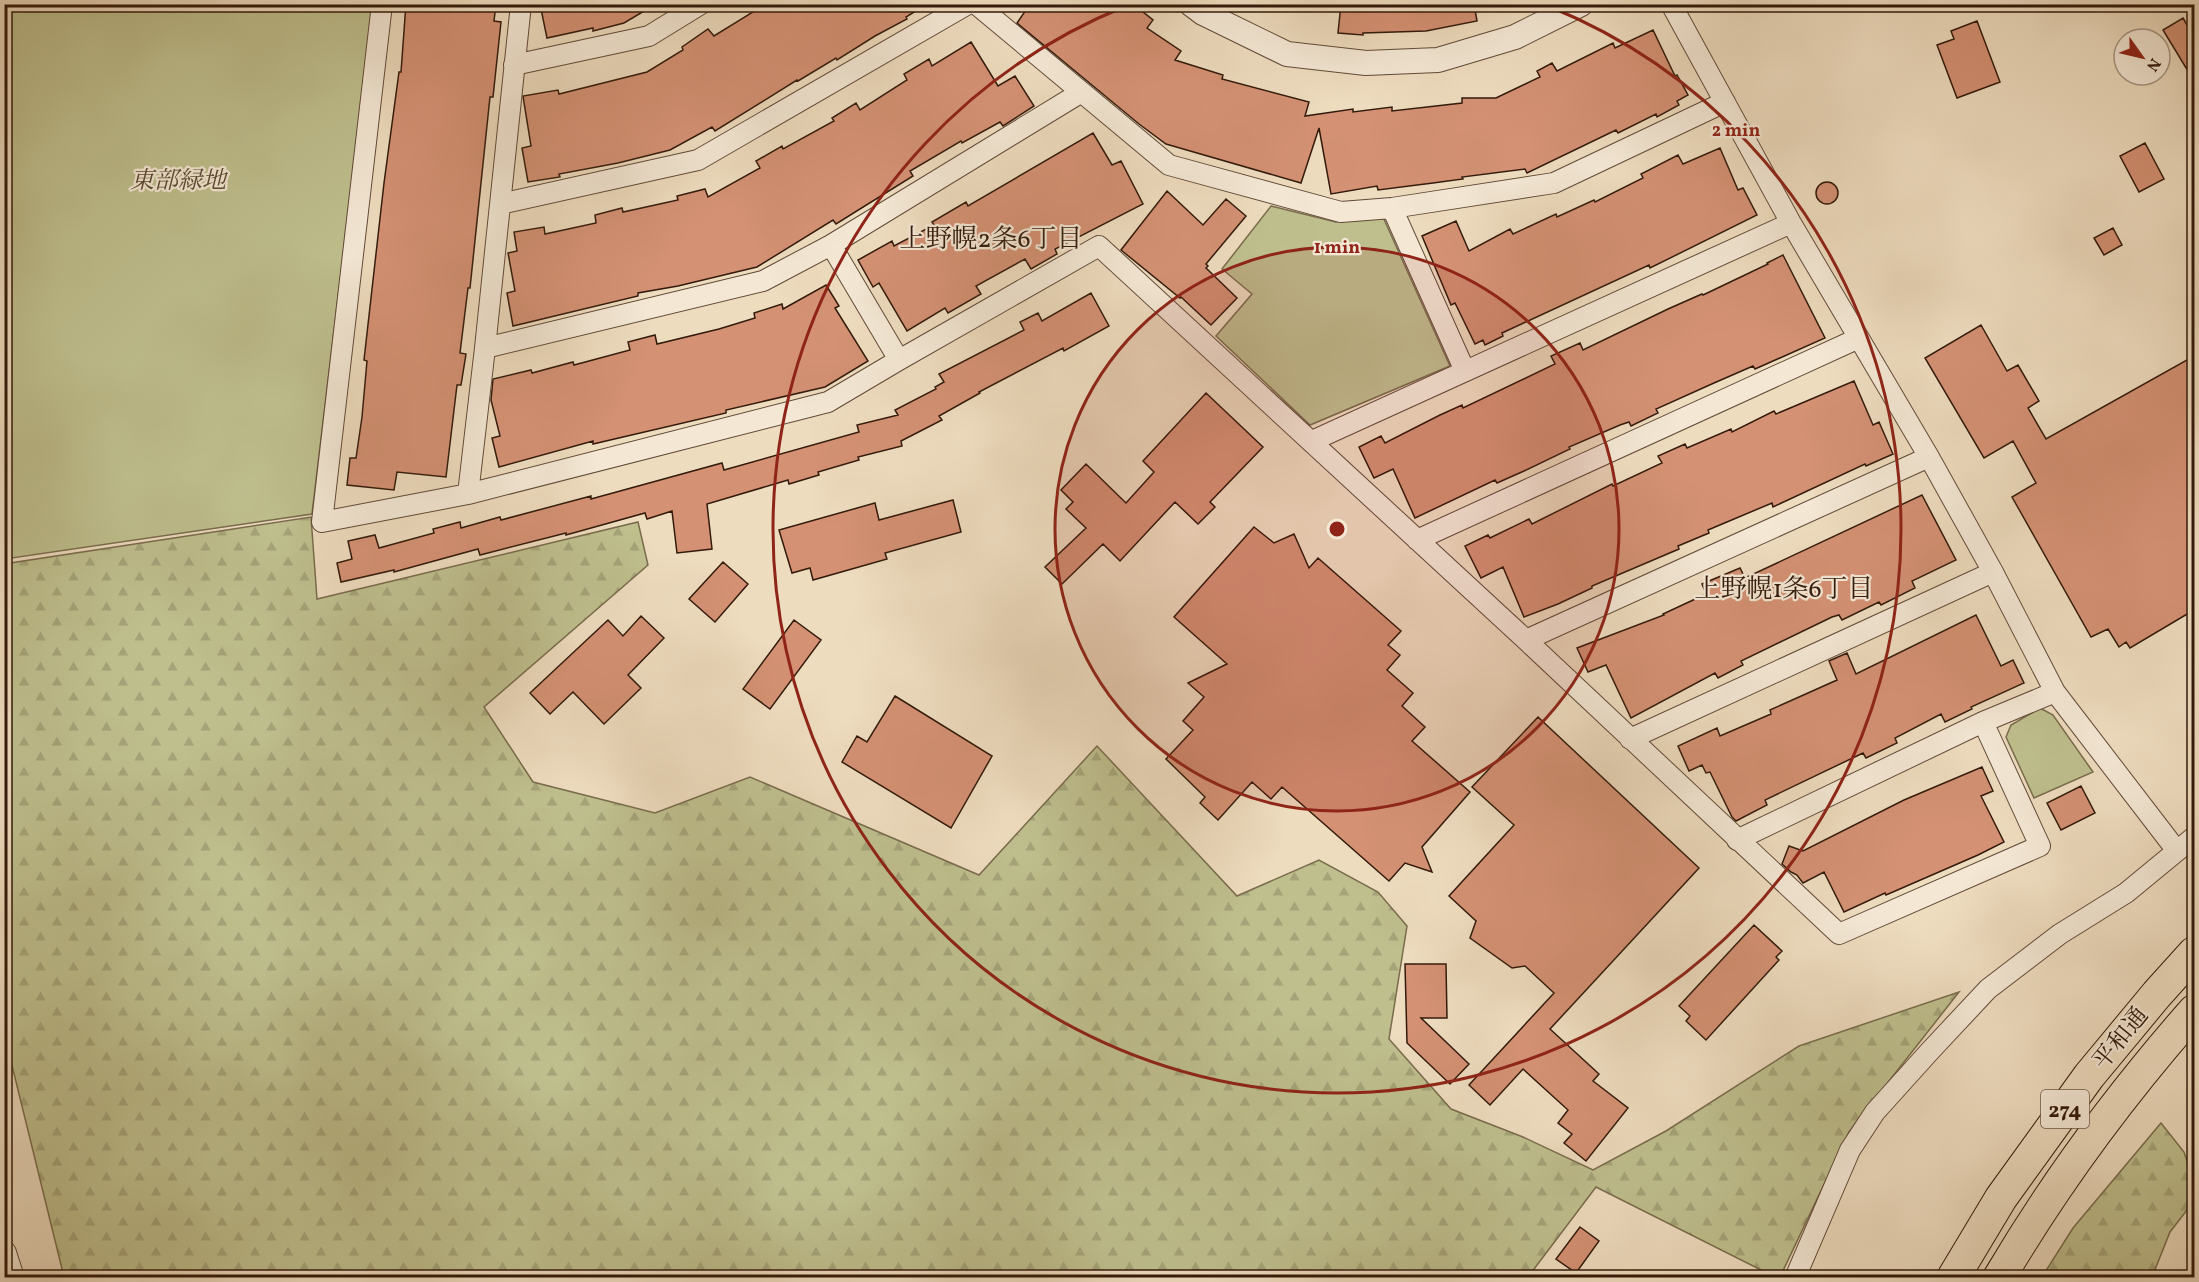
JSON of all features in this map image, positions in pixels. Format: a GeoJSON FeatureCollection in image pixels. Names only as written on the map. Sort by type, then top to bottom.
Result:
{"type":"FeatureCollection","features":[{"type":"Feature","properties":{"kind":"highway","name":"平和通"},"geometry":{"type":"LineString","coordinates":[[1953,1278],[2001,1198],[2089,1076],[2194,953]]}},
{"type":"Feature","properties":{"kind":"highway","name":"平和通"},"geometry":{"type":"LineString","coordinates":[[1999,1278],[2047,1201],[2086,1145],[2127,1091],[2194,1011]]}},
{"type":"Feature","properties":{"kind":"street"},"geometry":{"type":"LineString","coordinates":[[382,4],[322,522],[468,494],[828,402],[1099,246],[1312,441],[1839,934],[2040,846],[1983,722]]}},
{"type":"Feature","properties":{"kind":"street"},"geometry":{"type":"LineString","coordinates":[[468,494],[521,4]]}},
{"type":"Feature","properties":{"kind":"street"},"geometry":{"type":"LineString","coordinates":[[514,64],[649,36],[701,4]]}},
{"type":"Feature","properties":{"kind":"street"},"geometry":{"type":"LineString","coordinates":[[500,204],[698,160],[968,4]]}},
{"type":"Feature","properties":{"kind":"street"},"geometry":{"type":"LineString","coordinates":[[976,4],[1169,165],[1341,212],[1392,208],[1554,183],[1725,102]]}},
{"type":"Feature","properties":{"kind":"street"},"geometry":{"type":"LineString","coordinates":[[1191,4],[1203,13],[1287,54],[1366,63],[1438,60],[1515,37],[1581,4]]}},
{"type":"Feature","properties":{"kind":"street"},"geometry":{"type":"LineString","coordinates":[[1671,4],[1791,223],[1929,457],[1993,572],[2055,692],[2177,851]]}},
{"type":"Feature","properties":{"kind":"street"},"geometry":{"type":"LineString","coordinates":[[485,348],[763,281],[831,244],[1080,93]]}},
{"type":"Feature","properties":{"kind":"street"},"geometry":{"type":"LineString","coordinates":[[1392,208],[1465,371]]}},
{"type":"Feature","properties":{"kind":"street"},"geometry":{"type":"LineString","coordinates":[[1312,441],[1791,223]]}},
{"type":"Feature","properties":{"kind":"street"},"geometry":{"type":"LineString","coordinates":[[831,244],[899,360]]}},
{"type":"Feature","properties":{"kind":"street"},"geometry":{"type":"LineString","coordinates":[[1417,540],[1859,338]]}},
{"type":"Feature","properties":{"kind":"street"},"geometry":{"type":"LineString","coordinates":[[1526,640],[1929,457]]}},
{"type":"Feature","properties":{"kind":"street"},"geometry":{"type":"LineString","coordinates":[[1630,739],[1993,572]]}},
{"type":"Feature","properties":{"kind":"street"},"geometry":{"type":"LineString","coordinates":[[1737,840],[1983,722],[2055,692]]}},
{"type":"Feature","properties":{"kind":"street"},"geometry":{"type":"LineString","coordinates":[[1795,1278],[1850,1150],[1875,1112],[1930,1051],[1988,990],[2060,934],[2126,893],[2194,837]]}},
{"type":"Feature","properties":{"kind":"street"},"geometry":{"type":"LineString","coordinates":[[4,1254],[12,1278]]}},
{"type":"Feature","properties":{"kind":"green space","name":"東部緑地"},"geometry":{"type":"Polygon","coordinates":[[[4,5],[373,5],[312,514],[5,559],[4,5]]]}},
{"type":"Feature","properties":{"kind":"green space"},"geometry":{"type":"Polygon","coordinates":[[[1271,206],[1336,222],[1383,217],[1450,366],[1310,425],[1216,336],[1252,294],[1222,269],[1271,206]]]}},
{"type":"Feature","properties":{"kind":"green space"},"geometry":{"type":"Polygon","coordinates":[[[311,517],[317,599],[638,522],[648,565],[484,707],[533,782],[655,813],[750,777],[979,875],[1097,746],[1237,896],[1319,860],[1378,892],[1407,926],[1389,1039],[1451,1109],[1523,1137],[1593,1170],[1666,1131],[1799,1046],[1959,992],[1849,1132],[1780,1277],[1775,1277],[1596,1187],[1528,1277],[1260,1278],[1256,1271],[1193,1270],[1187,1278],[64,1277],[5,1037],[4,564],[311,517]]]}},
{"type":"Feature","properties":{"kind":"green space"},"geometry":{"type":"Polygon","coordinates":[[[2040,708],[2053,715],[2093,772],[2034,798],[2006,737],[2011,725],[2040,708]]]}},
{"type":"Feature","properties":{"kind":"green space"},"geometry":{"type":"Polygon","coordinates":[[[2161,1123],[2184,1152],[2194,1181],[2194,1201],[2170,1232],[2152,1277],[2042,1277],[2073,1228],[2161,1123]]]}},
{"type":"Feature","properties":{"kind":"building"},"geometry":{"type":"Polygon","coordinates":[[[406,4],[496,4],[494,21],[501,22],[493,97],[490,97],[470,288],[468,288],[460,353],[466,354],[461,385],[457,385],[446,477],[397,472],[394,490],[347,485],[350,458],[356,458],[362,417],[367,361],[364,360],[384,183],[399,72],[401,72],[406,4]]]}},
{"type":"Feature","properties":{"kind":"building"},"geometry":{"type":"Polygon","coordinates":[[[563,4],[656,4],[624,23],[593,31],[593,28],[547,38],[541,9],[563,4]]]}},
{"type":"Feature","properties":{"kind":"building"},"geometry":{"type":"Polygon","coordinates":[[[766,4],[927,4],[906,17],[907,19],[837,60],[836,58],[797,80],[715,131],[712,127],[670,150],[559,174],[560,177],[528,182],[522,148],[531,146],[523,96],[558,90],[559,94],[647,72],[683,50],[682,47],[708,29],[714,36],[766,4]]]}},
{"type":"Feature","properties":{"kind":"building"},"geometry":{"type":"Polygon","coordinates":[[[1030,4],[1133,4],[1153,20],[1147,28],[1181,51],[1175,60],[1223,75],[1222,79],[1309,102],[1305,116],[1353,109],[1353,112],[1392,107],[1392,111],[1462,103],[1462,98],[1496,98],[1540,77],[1537,71],[1552,63],[1557,71],[1613,43],[1615,48],[1653,30],[1675,76],[1677,75],[1688,95],[1677,101],[1679,105],[1657,117],[1656,114],[1618,133],[1616,130],[1527,173],[1525,169],[1433,183],[1378,190],[1377,186],[1331,194],[1319,128],[1301,183],[1166,144],[1017,23],[1030,4]]]}},
{"type":"Feature","properties":{"kind":"building"},"geometry":{"type":"Polygon","coordinates":[[[1341,4],[1474,4],[1477,21],[1426,31],[1363,33],[1363,35],[1338,33],[1341,4]]]}},
{"type":"Feature","properties":{"kind":"building"},"geometry":{"type":"Polygon","coordinates":[[[2183,18],[2194,37],[2194,81],[2172,45],[2172,27],[2168,27],[2183,18]]]}},
{"type":"Feature","properties":{"kind":"building"},"geometry":{"type":"Polygon","coordinates":[[[1977,21],[2000,82],[1957,98],[1937,45],[1954,39],[1951,31],[1977,21]]]}},
{"type":"Feature","properties":{"kind":"building"},"geometry":{"type":"Polygon","coordinates":[[[971,42],[998,86],[1015,76],[1034,106],[1003,126],[1000,122],[962,143],[961,141],[910,171],[913,176],[836,224],[833,220],[757,267],[638,293],[638,296],[513,326],[507,293],[515,291],[508,253],[517,251],[514,232],[544,227],[545,234],[596,223],[595,215],[622,208],[623,212],[678,200],[677,196],[705,189],[708,197],[760,168],[756,161],[834,121],[832,118],[856,103],[860,110],[907,80],[904,74],[929,59],[932,66],[971,42]]]}},
{"type":"Feature","properties":{"kind":"building"},"geometry":{"type":"Polygon","coordinates":[[[1093,133],[1112,165],[1121,161],[1143,204],[1055,249],[1057,254],[1031,269],[1025,259],[976,286],[981,294],[948,313],[945,308],[907,331],[879,283],[873,287],[858,260],[892,241],[894,246],[934,225],[932,222],[966,202],[968,206],[1093,133]]]}},
{"type":"Feature","properties":{"kind":"building"},"geometry":{"type":"Polygon","coordinates":[[[2145,143],[2164,179],[2139,192],[2120,156],[2145,143]]]}},
{"type":"Feature","properties":{"kind":"building"},"geometry":{"type":"Polygon","coordinates":[[[1720,148],[1738,190],[1743,188],[1757,215],[1650,268],[1649,265],[1502,333],[1503,336],[1485,345],[1483,340],[1475,344],[1455,303],[1451,305],[1422,236],[1456,221],[1469,251],[1510,229],[1513,234],[1556,214],[1557,217],[1594,200],[1595,202],[1643,178],[1641,174],[1678,155],[1683,164],[1720,148]]]}},
{"type":"Feature","properties":{"kind":"building"},"geometry":{"type":"Polygon","coordinates":[[[1827,182],[1837,189],[1838,193],[1831,203],[1827,204],[1817,197],[1816,193],[1823,183],[1827,182]]]}},
{"type":"Feature","properties":{"kind":"building"},"geometry":{"type":"Polygon","coordinates":[[[1167,191],[1203,225],[1226,199],[1246,216],[1206,264],[1208,266],[1206,268],[1237,298],[1211,325],[1181,297],[1121,250],[1167,191]]]}},
{"type":"Feature","properties":{"kind":"building"},"geometry":{"type":"Polygon","coordinates":[[[2113,228],[2122,245],[2104,255],[2094,238],[2113,228]]]}},
{"type":"Feature","properties":{"kind":"building"},"geometry":{"type":"Polygon","coordinates":[[[1783,255],[1825,338],[1755,369],[1753,366],[1714,383],[1656,409],[1658,413],[1631,426],[1629,422],[1620,425],[1569,447],[1570,449],[1524,471],[1497,483],[1495,480],[1415,518],[1393,469],[1374,478],[1359,447],[1381,436],[1385,443],[1462,405],[1463,408],[1555,364],[1551,356],[1580,343],[1583,350],[1668,309],[1703,295],[1783,255]]]}},
{"type":"Feature","properties":{"kind":"building"},"geometry":{"type":"Polygon","coordinates":[[[826,285],[839,306],[835,308],[868,361],[825,387],[593,444],[593,441],[499,467],[492,438],[500,436],[491,400],[493,379],[531,370],[532,373],[573,362],[574,365],[630,350],[628,342],[655,335],[657,344],[719,329],[755,318],[754,313],[782,304],[783,309],[826,285]]]}},
{"type":"Feature","properties":{"kind":"building"},"geometry":{"type":"Polygon","coordinates":[[[1091,293],[1109,326],[1064,351],[1063,348],[979,392],[939,416],[942,420],[901,441],[902,446],[858,457],[859,460],[818,472],[819,475],[789,484],[788,480],[707,504],[712,549],[677,553],[672,511],[647,519],[645,513],[566,535],[566,533],[480,555],[478,549],[394,572],[394,570],[341,582],[337,563],[352,559],[348,541],[375,535],[379,548],[434,533],[433,529],[460,522],[461,528],[500,517],[501,520],[591,496],[591,499],[722,463],[724,470],[859,432],[857,425],[898,415],[895,410],[936,389],[935,387],[944,382],[939,374],[1024,330],[1020,322],[1038,313],[1042,321],[1091,293]]]}},
{"type":"Feature","properties":{"kind":"building"},"geometry":{"type":"Polygon","coordinates":[[[1981,325],[2007,371],[2018,365],[2039,401],[2028,408],[2046,439],[2194,356],[2194,610],[2130,648],[2126,642],[2119,647],[2108,629],[2091,637],[2012,497],[2036,483],[2013,441],[1984,458],[1925,358],[1981,325]]]}},
{"type":"Feature","properties":{"kind":"building"},"geometry":{"type":"Polygon","coordinates":[[[1854,381],[1873,425],[1879,422],[1893,454],[1866,466],[1865,464],[1773,507],[1772,503],[1708,530],[1709,533],[1678,546],[1679,549],[1592,586],[1558,604],[1524,617],[1503,567],[1481,578],[1465,546],[1488,535],[1490,538],[1529,519],[1532,524],[1612,484],[1613,486],[1662,463],[1658,456],[1685,444],[1687,448],[1731,429],[1732,432],[1774,411],[1776,414],[1854,381]]]}},
{"type":"Feature","properties":{"kind":"building"},"geometry":{"type":"Polygon","coordinates":[[[1206,393],[1263,447],[1210,502],[1215,507],[1198,524],[1175,502],[1120,561],[1103,544],[1062,584],[1045,567],[1086,528],[1066,509],[1073,502],[1061,490],[1086,464],[1126,503],[1154,472],[1143,461],[1206,393]]]}},
{"type":"Feature","properties":{"kind":"building"},"geometry":{"type":"Polygon","coordinates":[[[1922,495],[1956,560],[1912,581],[1915,588],[1881,605],[1879,602],[1842,620],[1839,615],[1832,617],[1741,661],[1743,665],[1718,678],[1715,673],[1631,718],[1606,665],[1588,672],[1577,648],[1664,615],[1706,594],[1702,584],[1740,568],[1745,578],[1922,495]]]}},
{"type":"Feature","properties":{"kind":"building"},"geometry":{"type":"Polygon","coordinates":[[[953,500],[961,532],[885,553],[887,559],[813,580],[810,568],[792,573],[779,530],[875,503],[879,520],[953,500]]]}},
{"type":"Feature","properties":{"kind":"building"},"geometry":{"type":"Polygon","coordinates":[[[1254,527],[1274,543],[1294,534],[1309,568],[1318,558],[1401,631],[1388,645],[1400,655],[1387,670],[1413,693],[1402,706],[1425,727],[1412,741],[1470,792],[1422,847],[1432,872],[1405,863],[1389,881],[1282,787],[1271,799],[1252,782],[1218,820],[1200,803],[1205,797],[1166,759],[1193,730],[1183,721],[1204,697],[1188,683],[1227,664],[1174,617],[1254,527]]]}},
{"type":"Feature","properties":{"kind":"building"},"geometry":{"type":"Polygon","coordinates":[[[723,562],[748,584],[715,622],[689,599],[723,562]]]}},
{"type":"Feature","properties":{"kind":"building"},"geometry":{"type":"Polygon","coordinates":[[[1976,615],[2001,666],[2013,660],[2024,683],[1971,707],[1972,709],[1945,722],[1941,714],[1895,738],[1897,743],[1866,758],[1863,753],[1765,800],[1767,805],[1736,821],[1710,772],[1706,773],[1702,765],[1689,771],[1678,746],[1717,728],[1720,736],[1771,714],[1770,710],[1837,680],[1829,661],[1847,653],[1856,674],[1976,615]]]}},
{"type":"Feature","properties":{"kind":"building"},"geometry":{"type":"Polygon","coordinates":[[[641,616],[664,638],[628,675],[641,688],[604,724],[573,692],[550,714],[530,693],[608,620],[623,636],[641,616]]]}},
{"type":"Feature","properties":{"kind":"building"},"geometry":{"type":"Polygon","coordinates":[[[794,620],[821,640],[770,709],[743,689],[794,620]]]}},
{"type":"Feature","properties":{"kind":"building"},"geometry":{"type":"Polygon","coordinates":[[[895,696],[992,756],[951,828],[842,762],[857,736],[867,742],[895,696]]]}},
{"type":"Feature","properties":{"kind":"building"},"geometry":{"type":"Polygon","coordinates":[[[1538,717],[1699,868],[1550,1029],[1599,1074],[1593,1081],[1628,1108],[1586,1161],[1564,1143],[1572,1134],[1558,1123],[1568,1110],[1523,1069],[1490,1105],[1469,1085],[1554,993],[1525,966],[1512,968],[1470,938],[1476,921],[1449,896],[1514,825],[1472,787],[1538,717]]]}},
{"type":"Feature","properties":{"kind":"building"},"geometry":{"type":"Polygon","coordinates":[[[1982,767],[1993,791],[1981,796],[2004,842],[1978,855],[1844,912],[1824,872],[1803,883],[1797,875],[1782,864],[1789,846],[1803,851],[1904,800],[1982,767]]]}},
{"type":"Feature","properties":{"kind":"building"},"geometry":{"type":"Polygon","coordinates":[[[2081,786],[2095,813],[2061,830],[2047,803],[2081,786]]]}},
{"type":"Feature","properties":{"kind":"building"},"geometry":{"type":"Polygon","coordinates":[[[1754,925],[1782,951],[1776,957],[1779,960],[1706,1040],[1686,1021],[1690,1016],[1679,1006],[1754,925]]]}},
{"type":"Feature","properties":{"kind":"building"},"geometry":{"type":"Polygon","coordinates":[[[1405,964],[1446,964],[1447,1018],[1421,1018],[1469,1064],[1450,1084],[1407,1043],[1405,964]]]}},
{"type":"Feature","properties":{"kind":"building"},"geometry":{"type":"Polygon","coordinates":[[[1580,1227],[1599,1241],[1576,1273],[1556,1259],[1580,1227]]]}},
{"type":"Feature","properties":{"kind":"district","name":"上野幌2条6丁目"},"geometry":{"type":"Point","coordinates":[991,238]}},
{"type":"Feature","properties":{"kind":"district","name":"上野幌1条6丁目"},"geometry":{"type":"Point","coordinates":[1784,588]}}]}
